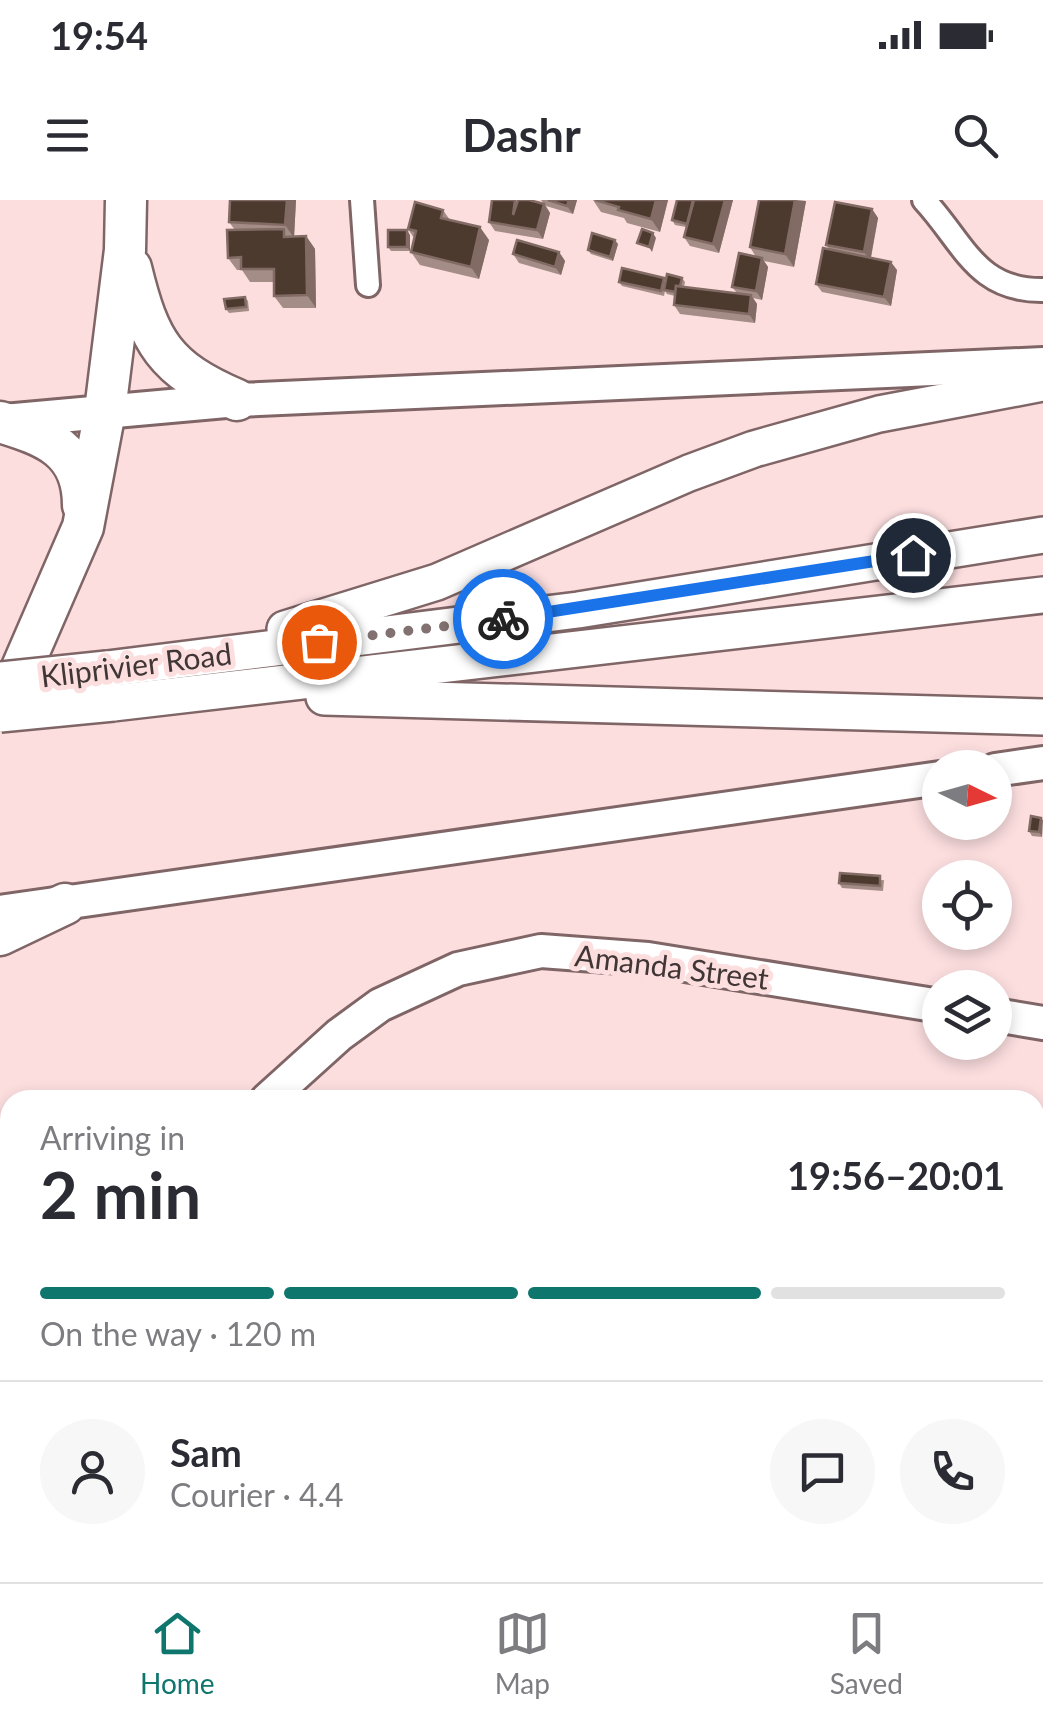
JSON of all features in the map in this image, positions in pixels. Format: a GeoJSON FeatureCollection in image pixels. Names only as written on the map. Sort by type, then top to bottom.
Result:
{"type":"FeatureCollection","features":[{"type":"Feature","properties":{"kind":"highway"},"geometry":{"type":"LineString","coordinates":[[0,716],[82,527],[104,411],[126,250],[126,200]]}},
{"type":"Feature","properties":{"kind":"highway"},"geometry":{"type":"LineString","coordinates":[[126,250],[144,322],[158,348],[174,366],[202,386],[237,400]]}},
{"type":"Feature","properties":{"kind":"highway"},"geometry":{"type":"LineString","coordinates":[[0,422],[40,434],[70,457],[82,495],[82,527]]}},
{"type":"Feature","properties":{"kind":"highway"},"geometry":{"type":"LineString","coordinates":[[0,935],[65,904]]}},
{"type":"Feature","properties":{"kind":"main road"},"geometry":{"type":"LineString","coordinates":[[0,422],[237,400],[1043,364]]}},
{"type":"Feature","properties":{"kind":"main road"},"geometry":{"type":"LineString","coordinates":[[208,656],[437,582],[689,472],[754,449],[879,414],[1043,382]]}},
{"type":"Feature","properties":{"kind":"main road","name":"Kliprivier Road"},"geometry":{"type":"LineString","coordinates":[[0,716],[208,656],[578,610],[1043,535]]}},
{"type":"Feature","properties":{"kind":"main road","name":"Kliprivier Road"},"geometry":{"type":"LineString","coordinates":[[0,680],[206,693],[1043,596]]}},
{"type":"Feature","properties":{"kind":"main road"},"geometry":{"type":"LineString","coordinates":[[206,693],[1043,717]]}},
{"type":"Feature","properties":{"kind":"main road"},"geometry":{"type":"LineString","coordinates":[[1012,768],[1043,763]]}},
{"type":"Feature","properties":{"kind":"main road"},"geometry":{"type":"LineString","coordinates":[[0,912],[922,781]]}},
{"type":"Feature","properties":{"kind":"main road","name":"Amanda Street"},"geometry":{"type":"LineString","coordinates":[[278,1090],[339,1035],[380,1005],[458,969],[524,954],[587,952],[922,1003]]}},
{"type":"Feature","properties":{"kind":"main road"},"geometry":{"type":"LineString","coordinates":[[1012,1018],[1043,1023]]}},
{"type":"Feature","properties":{"kind":"street"},"geometry":{"type":"LineString","coordinates":[[362,200],[368,285]]}},
{"type":"Feature","properties":{"kind":"street"},"geometry":{"type":"LineString","coordinates":[[924,200],[982,272],[1014,290],[1043,290]]}},
{"type":"Feature","properties":{"kind":"building"},"geometry":{"type":"Polygon","coordinates":[[[230,200],[287,200],[285,225],[229,222],[230,200]]]}},
{"type":"Feature","properties":{"kind":"building"},"geometry":{"type":"Polygon","coordinates":[[[492,200],[515,200],[513,215],[518,200],[544,204],[537,230],[489,222],[492,200]]]}},
{"type":"Feature","properties":{"kind":"building"},"geometry":{"type":"Polygon","coordinates":[[[548,200],[569,200],[567,206],[548,200]]]}},
{"type":"Feature","properties":{"kind":"building"},"geometry":{"type":"Polygon","coordinates":[[[595,200],[656,200],[651,219],[595,200]]]}},
{"type":"Feature","properties":{"kind":"building"},"geometry":{"type":"Polygon","coordinates":[[[677,200],[693,200],[687,224],[672,220],[677,200]]]}},
{"type":"Feature","properties":{"kind":"building"},"geometry":{"type":"Polygon","coordinates":[[[694,200],[725,200],[713,244],[684,237],[694,200]]]}},
{"type":"Feature","properties":{"kind":"building"},"geometry":{"type":"Polygon","coordinates":[[[759,200],[795,200],[785,254],[750,247],[759,200]]]}},
{"type":"Feature","properties":{"kind":"building"},"geometry":{"type":"Polygon","coordinates":[[[415,202],[443,210],[441,218],[480,227],[471,267],[411,252],[416,231],[408,229],[415,202]]]}},
{"type":"Feature","properties":{"kind":"building"},"geometry":{"type":"Polygon","coordinates":[[[835,202],[872,209],[864,252],[826,245],[835,202]]]}},
{"type":"Feature","properties":{"kind":"building"},"geometry":{"type":"Polygon","coordinates":[[[284,229],[284,237],[306,236],[307,295],[274,296],[274,269],[241,269],[241,257],[228,258],[227,230],[284,229]]]}},
{"type":"Feature","properties":{"kind":"building"},"geometry":{"type":"Polygon","coordinates":[[[642,229],[653,233],[649,247],[637,243],[642,229]]]}},
{"type":"Feature","properties":{"kind":"building"},"geometry":{"type":"Polygon","coordinates":[[[388,230],[407,230],[407,247],[388,247],[388,230]]]}},
{"type":"Feature","properties":{"kind":"building"},"geometry":{"type":"Polygon","coordinates":[[[592,233],[615,240],[610,257],[588,250],[592,233]]]}},
{"type":"Feature","properties":{"kind":"building"},"geometry":{"type":"Polygon","coordinates":[[[517,240],[559,252],[555,267],[513,254],[517,240]]]}},
{"type":"Feature","properties":{"kind":"building"},"geometry":{"type":"Polygon","coordinates":[[[823,248],[891,262],[884,297],[816,284],[823,248]]]}},
{"type":"Feature","properties":{"kind":"building"},"geometry":{"type":"Polygon","coordinates":[[[739,253],[762,258],[756,291],[732,287],[739,253]]]}},
{"type":"Feature","properties":{"kind":"building"},"geometry":{"type":"Polygon","coordinates":[[[622,268],[664,278],[661,291],[619,282],[622,268]]]}},
{"type":"Feature","properties":{"kind":"building"},"geometry":{"type":"Polygon","coordinates":[[[667,274],[682,278],[676,292],[664,290],[667,274]]]}},
{"type":"Feature","properties":{"kind":"building"},"geometry":{"type":"Polygon","coordinates":[[[676,286],[751,295],[749,314],[674,305],[676,286]]]}},
{"type":"Feature","properties":{"kind":"building"},"geometry":{"type":"Polygon","coordinates":[[[245,297],[246,307],[226,309],[224,299],[245,297]]]}},
{"type":"Feature","properties":{"kind":"building"},"geometry":{"type":"Polygon","coordinates":[[[1031,816],[1041,818],[1039,832],[1029,831],[1031,816]]]}},
{"type":"Feature","properties":{"kind":"building"},"geometry":{"type":"Polygon","coordinates":[[[840,873],[880,876],[880,886],[839,883],[840,873]]]}},
{"type":"Feature","properties":{"kind":"way so far"},"geometry":{"type":"LineString","coordinates":[[319,642],[503,619]]}},
{"type":"Feature","properties":{"kind":"route"},"geometry":{"type":"LineString","coordinates":[[503,619],[913,555]]}}]}
